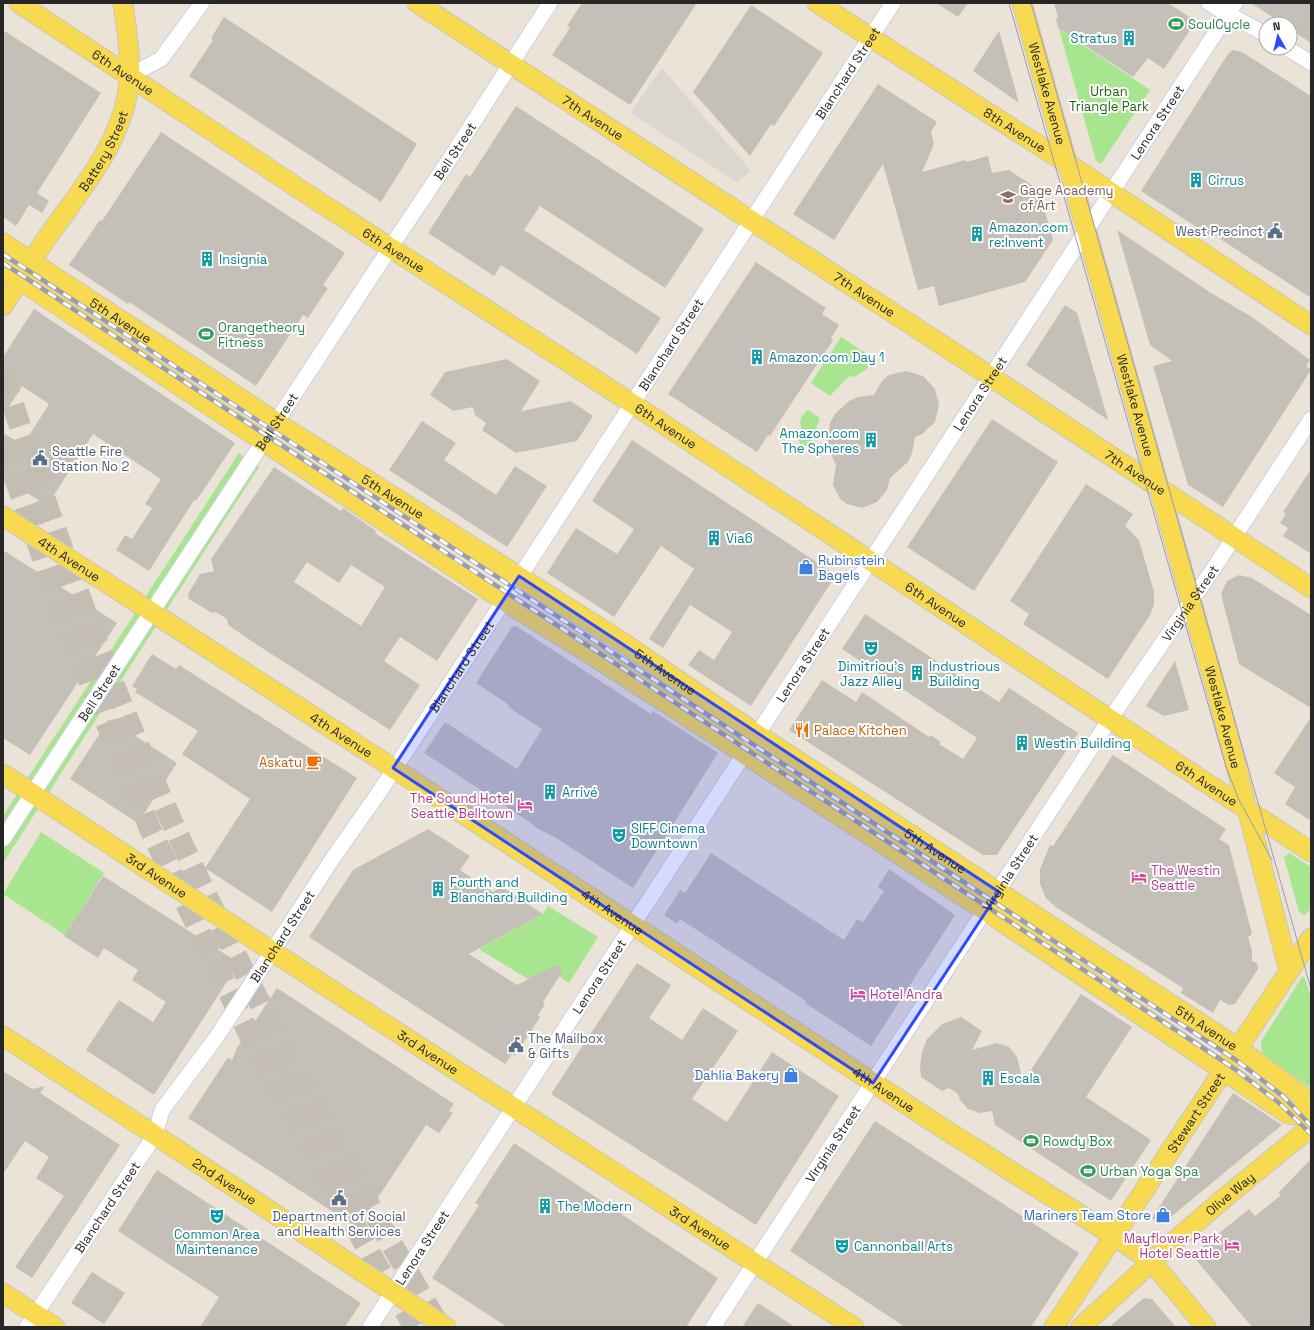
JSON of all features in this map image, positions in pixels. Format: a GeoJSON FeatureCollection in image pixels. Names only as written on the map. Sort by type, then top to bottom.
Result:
{"type":"FeatureCollection","features":[{"type":"Feature","properties":{"kind":"main road","name":"6th Avenue"},"geometry":{"type":"LineString","coordinates":[[19,3],[390,248],[633,404],[870,563],[1311,852]]}},
{"type":"Feature","properties":{"kind":"main road","name":"Battery Street"},"geometry":{"type":"LineString","coordinates":[[3,306],[31,262],[86,183],[110,144],[124,108],[129,76],[129,42],[123,3]]}},
{"type":"Feature","properties":{"kind":"main road","name":"7th Avenue"},"geometry":{"type":"LineString","coordinates":[[418,3],[992,377],[1311,588]]}},
{"type":"Feature","properties":{"kind":"main road","name":"8th Avenue"},"geometry":{"type":"LineString","coordinates":[[817,3],[1069,164],[1311,325]]}},
{"type":"Feature","properties":{"kind":"main road","name":"Westlake Avenue"},"geometry":{"type":"LineString","coordinates":[[1022,3],[1069,164],[1191,600],[1289,971]]}},
{"type":"Feature","properties":{"kind":"main road","name":"5th Avenue"},"geometry":{"type":"LineString","coordinates":[[3,243],[276,422],[619,640],[758,735],[1238,1048],[1301,1095],[1311,1117]]}},
{"type":"Feature","properties":{"kind":"main road","name":"5th Avenue"},"geometry":{"type":"LineString","coordinates":[[3,268],[503,600],[746,754],[986,911],[1288,1114],[1311,1117]]}},
{"type":"Feature","properties":{"kind":"main road","name":"4th Avenue"},"geometry":{"type":"LineString","coordinates":[[3,516],[393,768],[873,1083],[1114,1236],[1150,1261],[1206,1327]]}},
{"type":"Feature","properties":{"kind":"main road","name":"3rd Avenue"},"geometry":{"type":"LineString","coordinates":[[3,774],[273,952],[515,1106],[854,1327]]}},
{"type":"Feature","properties":{"kind":"main road","name":"Stewart Street"},"geometry":{"type":"LineString","coordinates":[[1054,1327],[1311,938]]}},
{"type":"Feature","properties":{"kind":"main road","name":"2nd Avenue"},"geometry":{"type":"LineString","coordinates":[[3,1036],[156,1135],[446,1327]]}},
{"type":"Feature","properties":{"kind":"main road","name":"Olive Way"},"geometry":{"type":"LineString","coordinates":[[1080,1327],[1143,1270],[1150,1261],[1228,1194],[1311,1127]]}},
{"type":"Feature","properties":{"kind":"main road"},"geometry":{"type":"LineString","coordinates":[[3,1293],[32,1321],[55,1327]]}},
{"type":"Feature","properties":{"kind":"street"},"geometry":{"type":"LineString","coordinates":[[129,76],[161,58],[202,3]]}},
{"type":"Feature","properties":{"kind":"street","name":"Bell Street"},"geometry":{"type":"LineString","coordinates":[[3,839],[451,157],[550,3]]}},
{"type":"Feature","properties":{"kind":"street","name":"Blanchard Street"},"geometry":{"type":"LineString","coordinates":[[32,1321],[156,1135],[162,1110],[216,1038],[273,952],[633,404],[893,3]]}},
{"type":"Feature","properties":{"kind":"street"},"geometry":{"type":"LineString","coordinates":[[1209,3],[1231,9],[1244,21],[1258,30]]}},
{"type":"Feature","properties":{"kind":"street","name":"Lenora Street"},"geometry":{"type":"LineString","coordinates":[[370,1327],[746,754],[1231,9]]}},
{"type":"Feature","properties":{"kind":"street"},"geometry":{"type":"LineString","coordinates":[[1298,55],[1311,63]]}},
{"type":"Feature","properties":{"kind":"street","name":"Virginia Street"},"geometry":{"type":"LineString","coordinates":[[713,1327],[999,892],[1110,719],[1311,420]]}},
{"type":"Feature","properties":{"kind":"highlighted area"},"geometry":{"type":"Polygon","coordinates":[[[519,576],[999,892],[873,1083],[393,768],[519,576]]]}},
{"type":"Feature","properties":{"kind":"green space","name":"Urban Triangle Park"},"geometry":{"type":"Polygon","coordinates":[[[1059,29],[1150,90],[1101,164],[1096,161],[1059,29]]]}},
{"type":"Feature","properties":{"kind":"green space"},"geometry":{"type":"Polygon","coordinates":[[[841,337],[867,354],[870,363],[868,368],[854,377],[848,377],[830,396],[811,383],[841,337]]]}},
{"type":"Feature","properties":{"kind":"green space"},"geometry":{"type":"Polygon","coordinates":[[[808,410],[820,418],[814,433],[811,447],[801,445],[797,437],[802,431],[801,419],[808,410]]]}},
{"type":"Feature","properties":{"kind":"green space"},"geometry":{"type":"Polygon","coordinates":[[[239,453],[259,467],[3,863],[3,816],[239,453]]]}},
{"type":"Feature","properties":{"kind":"green space"},"geometry":{"type":"Polygon","coordinates":[[[41,832],[104,873],[65,935],[3,894],[41,832]]]}},
{"type":"Feature","properties":{"kind":"green space"},"geometry":{"type":"Polygon","coordinates":[[[1289,853],[1311,867],[1311,909],[1304,915],[1299,912],[1284,857],[1289,853]]]}},
{"type":"Feature","properties":{"kind":"green space"},"geometry":{"type":"Polygon","coordinates":[[[548,906],[598,937],[569,983],[559,976],[528,979],[479,949],[543,914],[548,906]]]}},
{"type":"Feature","properties":{"kind":"green space"},"geometry":{"type":"Polygon","coordinates":[[[1302,977],[1305,978],[1311,999],[1311,1088],[1267,1058],[1263,1054],[1261,1047],[1262,1040],[1302,977]]]}},
{"type":"Feature","properties":{"kind":"shaded area"},"geometry":{"type":"Polygon","coordinates":[[[662,68],[751,171],[737,182],[630,113],[662,68]]]}},
{"type":"Feature","properties":{"kind":"building"},"geometry":{"type":"Polygon","coordinates":[[[582,3],[697,3],[630,105],[552,55],[570,28],[567,26],[582,3]]]}},
{"type":"Feature","properties":{"kind":"building"},"geometry":{"type":"Polygon","coordinates":[[[936,3],[968,3],[958,17],[936,3]]]}},
{"type":"Feature","properties":{"kind":"building","name":"Stratus"},"geometry":{"type":"Polygon","coordinates":[[[1054,3],[1168,3],[1196,21],[1164,69],[1148,58],[1133,77],[1058,28],[1056,19],[1058,17],[1054,3]]]}},
{"type":"Feature","properties":{"kind":"building"},"geometry":{"type":"Polygon","coordinates":[[[1251,3],[1311,3],[1311,43],[1298,34],[1298,16],[1271,16],[1251,3]]]}},
{"type":"Feature","properties":{"kind":"building"},"geometry":{"type":"Polygon","coordinates":[[[751,5],[823,53],[774,126],[771,124],[750,156],[693,92],[751,5]]]}},
{"type":"Feature","properties":{"kind":"building"},"geometry":{"type":"Polygon","coordinates":[[[224,17],[417,144],[381,202],[189,76],[213,40],[211,38],[224,17]]]}},
{"type":"Feature","properties":{"kind":"building"},"geometry":{"type":"Polygon","coordinates":[[[3,30],[101,93],[37,193],[49,201],[42,213],[29,205],[16,226],[3,217],[3,30]]]}},
{"type":"Feature","properties":{"kind":"building"},"geometry":{"type":"Polygon","coordinates":[[[999,31],[1019,103],[973,71],[999,31]]]}},
{"type":"Feature","properties":{"kind":"building"},"geometry":{"type":"Polygon","coordinates":[[[1233,50],[1242,52],[1311,96],[1311,298],[1211,233],[1209,235],[1141,191],[1228,54],[1233,50]]]}},
{"type":"Feature","properties":{"kind":"building","name":"Amazon.com re:Invent"},"geometry":{"type":"Polygon","coordinates":[[[878,84],[937,122],[931,132],[934,144],[922,172],[965,160],[966,162],[988,156],[992,173],[1009,170],[1039,190],[1053,240],[1025,282],[939,306],[934,286],[918,290],[883,164],[834,240],[793,214],[878,84]]]}},
{"type":"Feature","properties":{"kind":"building"},"geometry":{"type":"Polygon","coordinates":[[[516,106],[704,229],[665,288],[540,206],[524,230],[661,318],[637,354],[501,265],[494,276],[428,233],[466,174],[470,177],[516,106]]]}},
{"type":"Feature","properties":{"kind":"building","name":"Insignia"},"geometry":{"type":"Polygon","coordinates":[[[161,132],[345,253],[323,285],[328,288],[308,318],[303,315],[256,386],[129,302],[128,304],[69,265],[100,220],[102,221],[161,132]]]}},
{"type":"Feature","properties":{"kind":"building"},"geometry":{"type":"Polygon","coordinates":[[[1117,230],[1211,293],[1252,317],[1310,360],[1306,366],[1311,370],[1223,507],[1188,485],[1153,366],[1172,361],[1150,345],[1117,230]]]}},
{"type":"Feature","properties":{"kind":"building","name":"Amazon.com Day 1"},"geometry":{"type":"Polygon","coordinates":[[[756,262],[826,308],[822,314],[839,325],[831,338],[833,340],[770,436],[768,435],[757,452],[668,394],[756,262]]]}},
{"type":"Feature","properties":{"kind":"building"},"geometry":{"type":"Polygon","coordinates":[[[1065,305],[1077,313],[1108,420],[1026,365],[1065,305]]]}},
{"type":"Feature","properties":{"kind":"building"},"geometry":{"type":"Polygon","coordinates":[[[34,309],[235,443],[196,501],[194,500],[149,571],[116,550],[125,535],[132,539],[152,508],[145,504],[161,479],[93,434],[47,506],[3,477],[3,433],[23,445],[49,404],[22,386],[3,416],[3,357],[34,309]]]}},
{"type":"Feature","properties":{"kind":"building"},"geometry":{"type":"Polygon","coordinates":[[[507,359],[540,381],[521,411],[571,401],[593,416],[577,441],[516,453],[482,430],[486,423],[475,415],[473,407],[453,411],[430,395],[445,372],[507,359]]]}},
{"type":"Feature","properties":{"kind":"building","name":"Amazon.com The Spheres"},"geometry":{"type":"Polygon","coordinates":[[[906,371],[923,376],[935,389],[939,405],[935,422],[922,434],[915,437],[912,453],[908,462],[890,478],[887,490],[877,502],[862,508],[847,504],[840,499],[833,485],[836,465],[830,452],[828,442],[830,423],[835,414],[849,401],[858,397],[874,395],[882,381],[889,375],[906,371]]]}},
{"type":"Feature","properties":{"kind":"building"},"geometry":{"type":"Polygon","coordinates":[[[992,419],[1058,462],[974,591],[907,547],[992,419]]]}},
{"type":"Feature","properties":{"kind":"building"},"geometry":{"type":"Polygon","coordinates":[[[422,421],[456,443],[444,460],[496,495],[515,466],[547,486],[507,547],[389,470],[422,421]]]}},
{"type":"Feature","properties":{"kind":"building"},"geometry":{"type":"Polygon","coordinates":[[[632,440],[836,575],[751,706],[688,665],[699,650],[714,660],[732,632],[690,605],[663,648],[649,639],[694,569],[661,546],[614,617],[547,573],[576,528],[617,554],[634,529],[592,501],[632,440]]]}},
{"type":"Feature","properties":{"kind":"building"},"geometry":{"type":"Polygon","coordinates":[[[274,467],[341,511],[343,508],[376,531],[375,533],[478,599],[437,661],[400,637],[384,661],[420,685],[390,730],[228,625],[227,619],[216,612],[212,613],[189,599],[188,594],[200,574],[214,571],[211,559],[274,467]],[[307,562],[294,582],[361,626],[385,587],[351,565],[339,583],[307,562]]]}},
{"type":"Feature","properties":{"kind":"building"},"geometry":{"type":"Polygon","coordinates":[[[1311,469],[1311,554],[1283,536],[1288,528],[1280,523],[1286,514],[1283,512],[1311,469]]]}},
{"type":"Feature","properties":{"kind":"building"},"geometry":{"type":"Polygon","coordinates":[[[1086,484],[1133,514],[1125,526],[1139,540],[1154,592],[1154,604],[1150,615],[1108,679],[1023,624],[1029,614],[1010,601],[1086,484]]]}},
{"type":"Feature","properties":{"kind":"building"},"geometry":{"type":"Polygon","coordinates":[[[3,550],[117,623],[30,755],[3,738],[3,550]]]}},
{"type":"Feature","properties":{"kind":"building"},"geometry":{"type":"Polygon","coordinates":[[[1239,575],[1252,578],[1311,615],[1311,708],[1239,664],[1221,594],[1227,581],[1239,575]]]}},
{"type":"Feature","properties":{"kind":"building"},"geometry":{"type":"Polygon","coordinates":[[[865,614],[999,702],[1009,688],[1078,733],[997,855],[983,855],[789,730],[822,680],[856,702],[862,692],[929,737],[931,735],[941,742],[939,744],[963,759],[977,738],[842,649],[865,614]]]}},
{"type":"Feature","properties":{"kind":"building"},"geometry":{"type":"Polygon","coordinates":[[[516,626],[651,714],[653,711],[718,753],[633,888],[556,838],[533,826],[534,825],[424,753],[445,722],[517,769],[542,729],[508,707],[509,705],[476,683],[512,627],[516,626]]]}},
{"type":"Feature","properties":{"kind":"building"},"geometry":{"type":"Polygon","coordinates":[[[152,654],[176,669],[179,665],[357,778],[272,912],[205,868],[250,799],[182,754],[198,731],[135,692],[137,689],[132,686],[152,654]]]}},
{"type":"Feature","properties":{"kind":"building"},"geometry":{"type":"Polygon","coordinates":[[[1175,661],[1189,710],[1164,716],[1146,706],[1175,661]]]}},
{"type":"Feature","properties":{"kind":"building"},"geometry":{"type":"Polygon","coordinates":[[[1311,717],[1311,821],[1285,804],[1295,787],[1274,773],[1311,717]]]}},
{"type":"Feature","properties":{"kind":"building"},"geometry":{"type":"Polygon","coordinates":[[[109,719],[177,763],[138,823],[70,779],[109,719]]]}},
{"type":"Feature","properties":{"kind":"building","name":"The Westin Seattle"},"geometry":{"type":"Polygon","coordinates":[[[1113,755],[1226,829],[1219,839],[1229,845],[1252,934],[1248,937],[1252,951],[1252,961],[1257,963],[1258,969],[1235,1004],[1229,1005],[1220,1000],[1213,1013],[1181,993],[1183,988],[1057,908],[1046,898],[1040,884],[1040,869],[1050,845],[1053,846],[1113,755]]]}},
{"type":"Feature","properties":{"kind":"building"},"geometry":{"type":"Polygon","coordinates":[[[428,829],[470,856],[460,870],[493,892],[502,887],[543,914],[469,954],[517,985],[555,965],[563,970],[543,1002],[545,1004],[538,1015],[540,1017],[515,1056],[512,1054],[505,1064],[309,937],[353,870],[428,829]]]}},
{"type":"Feature","properties":{"kind":"building"},"geometry":{"type":"Polygon","coordinates":[[[711,853],[844,940],[857,919],[863,922],[884,891],[878,887],[889,869],[955,915],[871,1046],[805,1003],[806,1001],[680,919],[677,924],[664,915],[680,890],[685,893],[711,853]]]}},
{"type":"Feature","properties":{"kind":"building"},"geometry":{"type":"Polygon","coordinates":[[[103,876],[239,963],[154,1095],[86,1050],[119,1000],[153,1022],[166,1002],[132,980],[138,970],[104,948],[98,958],[64,936],[103,876]]]}},
{"type":"Feature","properties":{"kind":"building"},"geometry":{"type":"Polygon","coordinates":[[[637,963],[671,985],[649,1018],[682,1040],[703,1008],[738,1031],[692,1099],[727,1122],[772,1052],[839,1096],[756,1225],[551,1094],[637,963]]]}},
{"type":"Feature","properties":{"kind":"building"},"geometry":{"type":"Polygon","coordinates":[[[277,988],[454,1104],[449,1111],[453,1113],[439,1133],[426,1125],[358,1228],[188,1118],[228,1057],[232,1060],[237,1048],[277,988]]]}},
{"type":"Feature","properties":{"kind":"building"},"geometry":{"type":"Polygon","coordinates":[[[1081,994],[1132,1027],[1086,1097],[1151,1140],[1111,1201],[995,1125],[992,1111],[980,1113],[968,1109],[960,1100],[958,1094],[949,1088],[942,1091],[921,1077],[920,1065],[922,1052],[927,1039],[942,1024],[961,1017],[982,1031],[972,1050],[997,1043],[1009,1047],[1017,1057],[1023,1082],[1081,994]]]}},
{"type":"Feature","properties":{"kind":"building"},"geometry":{"type":"Polygon","coordinates":[[[3,1071],[32,1089],[45,1086],[40,1093],[120,1145],[32,1278],[15,1267],[64,1196],[36,1178],[49,1157],[25,1141],[3,1174],[3,1071]]]}},
{"type":"Feature","properties":{"kind":"building"},"geometry":{"type":"Polygon","coordinates":[[[1233,1093],[1282,1125],[1161,1225],[1152,1218],[1233,1093]]]}},
{"type":"Feature","properties":{"kind":"building"},"geometry":{"type":"Polygon","coordinates":[[[875,1121],[1079,1253],[1031,1327],[905,1327],[790,1251],[875,1121]]]}},
{"type":"Feature","properties":{"kind":"building"},"geometry":{"type":"Polygon","coordinates":[[[514,1143],[718,1278],[686,1327],[507,1327],[432,1278],[479,1205],[475,1203],[514,1143]]]}},
{"type":"Feature","properties":{"kind":"building"},"geometry":{"type":"Polygon","coordinates":[[[1311,1159],[1311,1327],[1252,1327],[1192,1255],[1249,1209],[1255,1216],[1280,1196],[1279,1192],[1311,1159]]]}},
{"type":"Feature","properties":{"kind":"building"},"geometry":{"type":"Polygon","coordinates":[[[157,1170],[361,1303],[345,1327],[200,1327],[219,1297],[118,1231],[157,1170]]]}},
{"type":"Feature","properties":{"kind":"building"},"geometry":{"type":"Polygon","coordinates":[[[92,1272],[125,1293],[104,1324],[71,1303],[92,1272]]]}},
{"type":"Feature","properties":{"kind":"building"},"geometry":{"type":"Polygon","coordinates":[[[1144,1298],[1152,1299],[1176,1327],[1109,1327],[1144,1298]]]}},
{"type":"Feature","properties":{"kind":"building"},"geometry":{"type":"Polygon","coordinates":[[[758,1303],[795,1327],[742,1327],[758,1303]]]}},
{"type":"Feature","properties":{"kind":"tunnel"},"geometry":{"type":"LineString","coordinates":[[3,374],[61,545],[103,658],[125,714],[173,824],[234,953],[300,1079],[368,1204],[440,1327]]}},
{"type":"Feature","properties":{"kind":"tunnel"},"geometry":{"type":"LineString","coordinates":[[3,444],[66,624],[151,831],[252,1040],[376,1264],[415,1327]]}},
{"type":"Feature","properties":{"kind":"tram line"},"geometry":{"type":"LineString","coordinates":[[1009,3],[1226,767],[1239,800],[1272,860]]}},
{"type":"Feature","properties":{"kind":"tram line"},"geometry":{"type":"LineString","coordinates":[[1031,3],[1311,989]]}},
{"type":"Feature","properties":{"kind":"railway"},"geometry":{"type":"LineString","coordinates":[[3,254],[1236,1060],[1283,1096],[1311,1126]]}},
{"type":"Feature","properties":{"kind":"railway"},"geometry":{"type":"LineString","coordinates":[[3,263],[1232,1067],[1278,1102],[1311,1134]]}},
{"type":"Feature","properties":{"kind":"place","name":"SoulCycle"},"geometry":{"type":"Point","coordinates":[1176,24]}},
{"type":"Feature","properties":{"kind":"place","name":"Stratus"},"geometry":{"type":"Point","coordinates":[1129,38]}},
{"type":"Feature","properties":{"kind":"place","name":"Cirrus"},"geometry":{"type":"Point","coordinates":[1196,180]}},
{"type":"Feature","properties":{"kind":"place","name":"Gage Academy of Art"},"geometry":{"type":"Point","coordinates":[1008,197]}},
{"type":"Feature","properties":{"kind":"place","name":"West Precinct"},"geometry":{"type":"Point","coordinates":[1275,231]}},
{"type":"Feature","properties":{"kind":"place","name":"Amazon.com re:Invent"},"geometry":{"type":"Point","coordinates":[977,234]}},
{"type":"Feature","properties":{"kind":"place","name":"Insignia"},"geometry":{"type":"Point","coordinates":[207,259]}},
{"type":"Feature","properties":{"kind":"place","name":"Orangetheory Fitness"},"geometry":{"type":"Point","coordinates":[206,334]}},
{"type":"Feature","properties":{"kind":"place","name":"Amazon.com Day 1"},"geometry":{"type":"Point","coordinates":[757,357]}},
{"type":"Feature","properties":{"kind":"place","name":"Amazon.com The Spheres"},"geometry":{"type":"Point","coordinates":[871,440]}},
{"type":"Feature","properties":{"kind":"place","name":"Seattle Fire Station No 2"},"geometry":{"type":"Point","coordinates":[40,458]}},
{"type":"Feature","properties":{"kind":"place","name":"Via6"},"geometry":{"type":"Point","coordinates":[714,538]}},
{"type":"Feature","properties":{"kind":"place","name":"Rubinstein Bagels"},"geometry":{"type":"Point","coordinates":[806,567]}},
{"type":"Feature","properties":{"kind":"place","name":"Dimitriou's Jazz Alley"},"geometry":{"type":"Point","coordinates":[871,648]}},
{"type":"Feature","properties":{"kind":"place","name":"Industrious Building"},"geometry":{"type":"Point","coordinates":[917,673]}},
{"type":"Feature","properties":{"kind":"place","name":"Palace Kitchen"},"geometry":{"type":"Point","coordinates":[802,730]}},
{"type":"Feature","properties":{"kind":"place","name":"Westin Building"},"geometry":{"type":"Point","coordinates":[1022,743]}},
{"type":"Feature","properties":{"kind":"place","name":"Askatu"},"geometry":{"type":"Point","coordinates":[314,762]}},
{"type":"Feature","properties":{"kind":"place","name":"Arrivé"},"geometry":{"type":"Point","coordinates":[550,792]}},
{"type":"Feature","properties":{"kind":"place","name":"The Sound Hotel Seattle Belltown"},"geometry":{"type":"Point","coordinates":[525,805]}},
{"type":"Feature","properties":{"kind":"place","name":"SIFF Cinema Downtown"},"geometry":{"type":"Point","coordinates":[619,835]}},
{"type":"Feature","properties":{"kind":"place","name":"The Westin Seattle"},"geometry":{"type":"Point","coordinates":[1139,877]}},
{"type":"Feature","properties":{"kind":"place","name":"Fourth and Blanchard Building"},"geometry":{"type":"Point","coordinates":[438,889]}},
{"type":"Feature","properties":{"kind":"place","name":"Hotel Andra"},"geometry":{"type":"Point","coordinates":[858,994]}},
{"type":"Feature","properties":{"kind":"place","name":"The Mailbox & Gifts"},"geometry":{"type":"Point","coordinates":[516,1045]}},
{"type":"Feature","properties":{"kind":"place","name":"Dahlia Bakery"},"geometry":{"type":"Point","coordinates":[791,1075]}},
{"type":"Feature","properties":{"kind":"place","name":"Escala"},"geometry":{"type":"Point","coordinates":[988,1078]}},
{"type":"Feature","properties":{"kind":"place","name":"Rowdy Box"},"geometry":{"type":"Point","coordinates":[1031,1141]}},
{"type":"Feature","properties":{"kind":"place","name":"Urban Yoga Spa"},"geometry":{"type":"Point","coordinates":[1088,1171]}},
{"type":"Feature","properties":{"kind":"place","name":"Department of Social and Health Services"},"geometry":{"type":"Point","coordinates":[339,1198]}},
{"type":"Feature","properties":{"kind":"place","name":"The Modern"},"geometry":{"type":"Point","coordinates":[545,1206]}},
{"type":"Feature","properties":{"kind":"place","name":"Mariners Team Store"},"geometry":{"type":"Point","coordinates":[1163,1215]}},
{"type":"Feature","properties":{"kind":"place","name":"Common Area Maintenance"},"geometry":{"type":"Point","coordinates":[217,1216]}},
{"type":"Feature","properties":{"kind":"place","name":"Mayflower Park Hotel Seattle"},"geometry":{"type":"Point","coordinates":[1232,1245]}},
{"type":"Feature","properties":{"kind":"place","name":"Cannonball Arts"},"geometry":{"type":"Point","coordinates":[842,1246]}}]}
